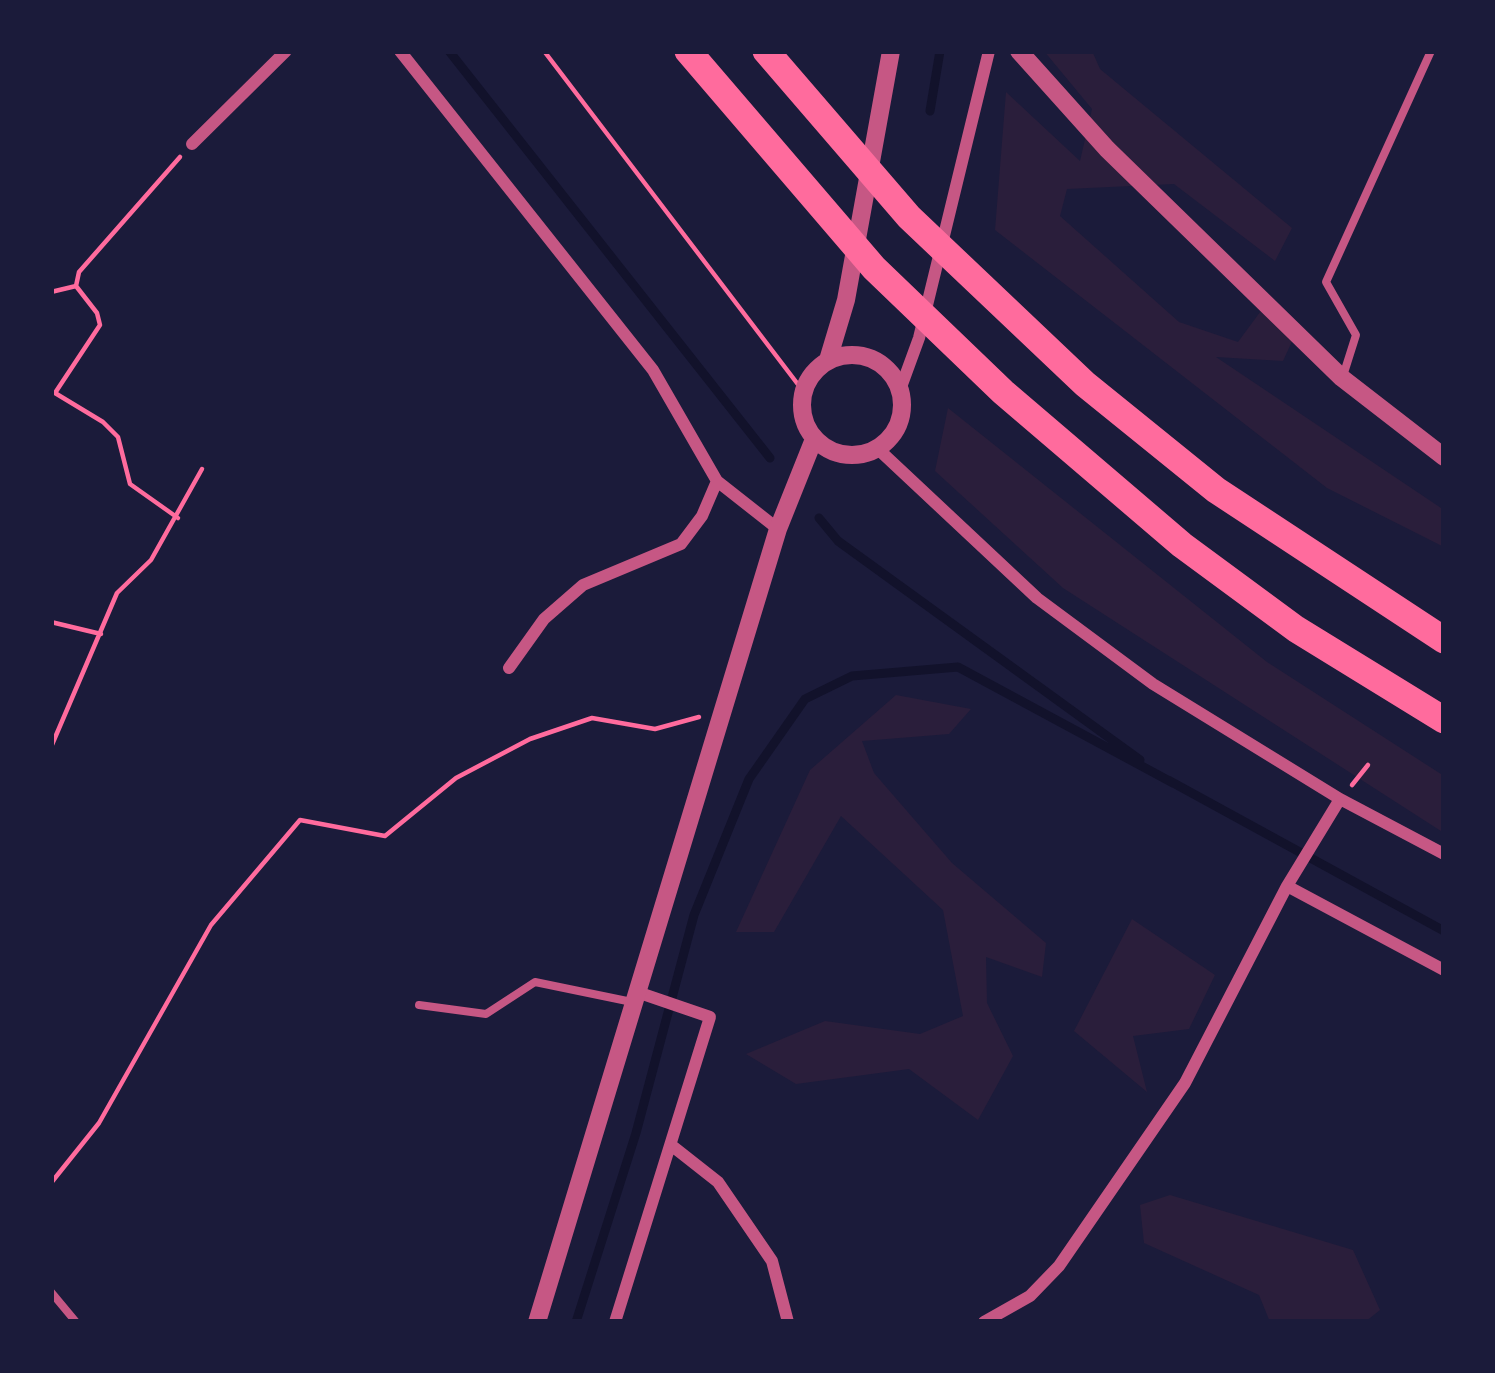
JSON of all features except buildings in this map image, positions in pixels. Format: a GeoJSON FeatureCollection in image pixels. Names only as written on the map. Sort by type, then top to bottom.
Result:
{"type":"FeatureCollection","features":[{"type":"Feature","properties":{"kind":"highway"},"geometry":{"type":"LineString","coordinates":[[688,51],[806,193],[962,356],[1183,545],[1296,629],[1444,720]]}},
{"type":"Feature","properties":{"kind":"highway"},"geometry":{"type":"LineString","coordinates":[[766,51],[823,121],[976,284],[1085,384],[1201,479],[1444,640]]}},
{"type":"Feature","properties":{"kind":"street"},"geometry":{"type":"LineString","coordinates":[[192,144],[286,51]]}},
{"type":"Feature","properties":{"kind":"street"},"geometry":{"type":"LineString","coordinates":[[400,51],[653,370],[717,481],[778,530]]}},
{"type":"Feature","properties":{"kind":"street"},"geometry":{"type":"LineString","coordinates":[[828,360],[862,355],[892,374],[900,390],[902,412],[894,434],[878,449],[856,456],[833,453],[814,439],[802,416],[802,391],[828,360],[846,300],[891,51]]}},
{"type":"Feature","properties":{"kind":"street"},"geometry":{"type":"LineString","coordinates":[[900,390],[919,338],[989,51]]}},
{"type":"Feature","properties":{"kind":"street"},"geometry":{"type":"LineString","coordinates":[[1018,51],[1107,149],[1342,378],[1444,457]]}},
{"type":"Feature","properties":{"kind":"street"},"geometry":{"type":"LineString","coordinates":[[537,1322],[778,530],[814,439]]}},
{"type":"Feature","properties":{"kind":"street"},"geometry":{"type":"LineString","coordinates":[[878,449],[1037,598],[1154,684],[1336,804],[1444,854]]}},
{"type":"Feature","properties":{"kind":"street"},"geometry":{"type":"LineString","coordinates":[[509,668],[544,619],[583,585],[680,544],[702,515],[717,481]]}},
{"type":"Feature","properties":{"kind":"street"},"geometry":{"type":"LineString","coordinates":[[984,1322],[1030,1296],[1059,1266],[1185,1083],[1287,886],[1336,804]]}},
{"type":"Feature","properties":{"kind":"street"},"geometry":{"type":"LineString","coordinates":[[1287,886],[1444,970]]}},
{"type":"Feature","properties":{"kind":"street"},"geometry":{"type":"LineString","coordinates":[[615,1322],[710,1017],[635,997]]}},
{"type":"Feature","properties":{"kind":"street"},"geometry":{"type":"LineString","coordinates":[[671,1144],[718,1183],[772,1262],[788,1322]]}},
{"type":"Feature","properties":{"kind":"lane"},"geometry":{"type":"LineString","coordinates":[[1342,378],[1356,335],[1326,283],[1431,51]]}},
{"type":"Feature","properties":{"kind":"lane"},"geometry":{"type":"LineString","coordinates":[[419,1005],[486,1014],[535,982],[635,997]]}},
{"type":"Feature","properties":{"kind":"lane"},"geometry":{"type":"LineString","coordinates":[[51,1292],[76,1322]]}},
{"type":"Feature","properties":{"kind":"path"},"geometry":{"type":"LineString","coordinates":[[544,51],[802,391]]}},
{"type":"Feature","properties":{"kind":"path"},"geometry":{"type":"LineString","coordinates":[[76,286],[79,272],[106,238],[192,144]]}},
{"type":"Feature","properties":{"kind":"path"},"geometry":{"type":"LineString","coordinates":[[51,292],[76,286]]}},
{"type":"Feature","properties":{"kind":"path"},"geometry":{"type":"LineString","coordinates":[[76,286],[98,313],[100,326],[55,394],[104,422],[118,437],[130,484],[178,518]]}},
{"type":"Feature","properties":{"kind":"path"},"geometry":{"type":"LineString","coordinates":[[51,747],[117,592],[152,560],[202,469]]}},
{"type":"Feature","properties":{"kind":"path"},"geometry":{"type":"LineString","coordinates":[[51,622],[101,634]]}},
{"type":"Feature","properties":{"kind":"path"},"geometry":{"type":"LineString","coordinates":[[51,1184],[99,1123],[212,925],[300,820],[386,836],[456,778],[530,739],[592,718],[655,729],[722,711]]}},
{"type":"Feature","properties":{"kind":"shaded area"},"geometry":{"type":"Polygon","coordinates":[[[1044,51],[1092,51],[1100,69],[1292,228],[1275,261],[1174,184],[1067,189],[1060,216],[1179,322],[1238,342],[1266,304],[1300,324],[1283,361],[1216,357],[1444,510],[1444,547],[1327,488],[995,230],[1006,92],[1080,161],[1092,109],[1044,51]]]}},
{"type":"Feature","properties":{"kind":"shaded area"},"geometry":{"type":"Polygon","coordinates":[[[948,408],[1267,662],[1444,776],[1444,833],[1063,588],[935,471],[948,408]]]}},
{"type":"Feature","properties":{"kind":"shaded area"},"geometry":{"type":"Polygon","coordinates":[[[896,695],[971,709],[949,734],[862,741],[874,773],[952,863],[1046,943],[1042,977],[986,957],[987,1003],[1013,1056],[978,1120],[909,1069],[796,1084],[746,1054],[825,1021],[920,1034],[963,1016],[943,910],[841,816],[774,932],[736,932],[810,770],[896,695]]]}},
{"type":"Feature","properties":{"kind":"shaded area"},"geometry":{"type":"Polygon","coordinates":[[[1132,919],[1215,975],[1189,1029],[1133,1036],[1147,1092],[1074,1031],[1132,919]]]}},
{"type":"Feature","properties":{"kind":"shaded area"},"geometry":{"type":"Polygon","coordinates":[[[1170,1195],[1353,1250],[1380,1310],[1365,1322],[1270,1322],[1259,1295],[1144,1243],[1140,1205],[1170,1195]]]}},
{"type":"Feature","properties":{"kind":"waterway"},"geometry":{"type":"LineString","coordinates":[[449,51],[770,458]]}},
{"type":"Feature","properties":{"kind":"waterway"},"geometry":{"type":"LineString","coordinates":[[930,111],[940,51]]}},
{"type":"Feature","properties":{"kind":"waterway"},"geometry":{"type":"LineString","coordinates":[[819,518],[838,541],[1140,760]]}},
{"type":"Feature","properties":{"kind":"waterway"},"geometry":{"type":"LineString","coordinates":[[576,1322],[636,1133],[694,915],[749,779],[805,699],[852,676],[958,667],[1173,783]]}},
{"type":"Feature","properties":{"kind":"waterway"},"geometry":{"type":"LineString","coordinates":[[1168,780],[1444,931]]}}]}
